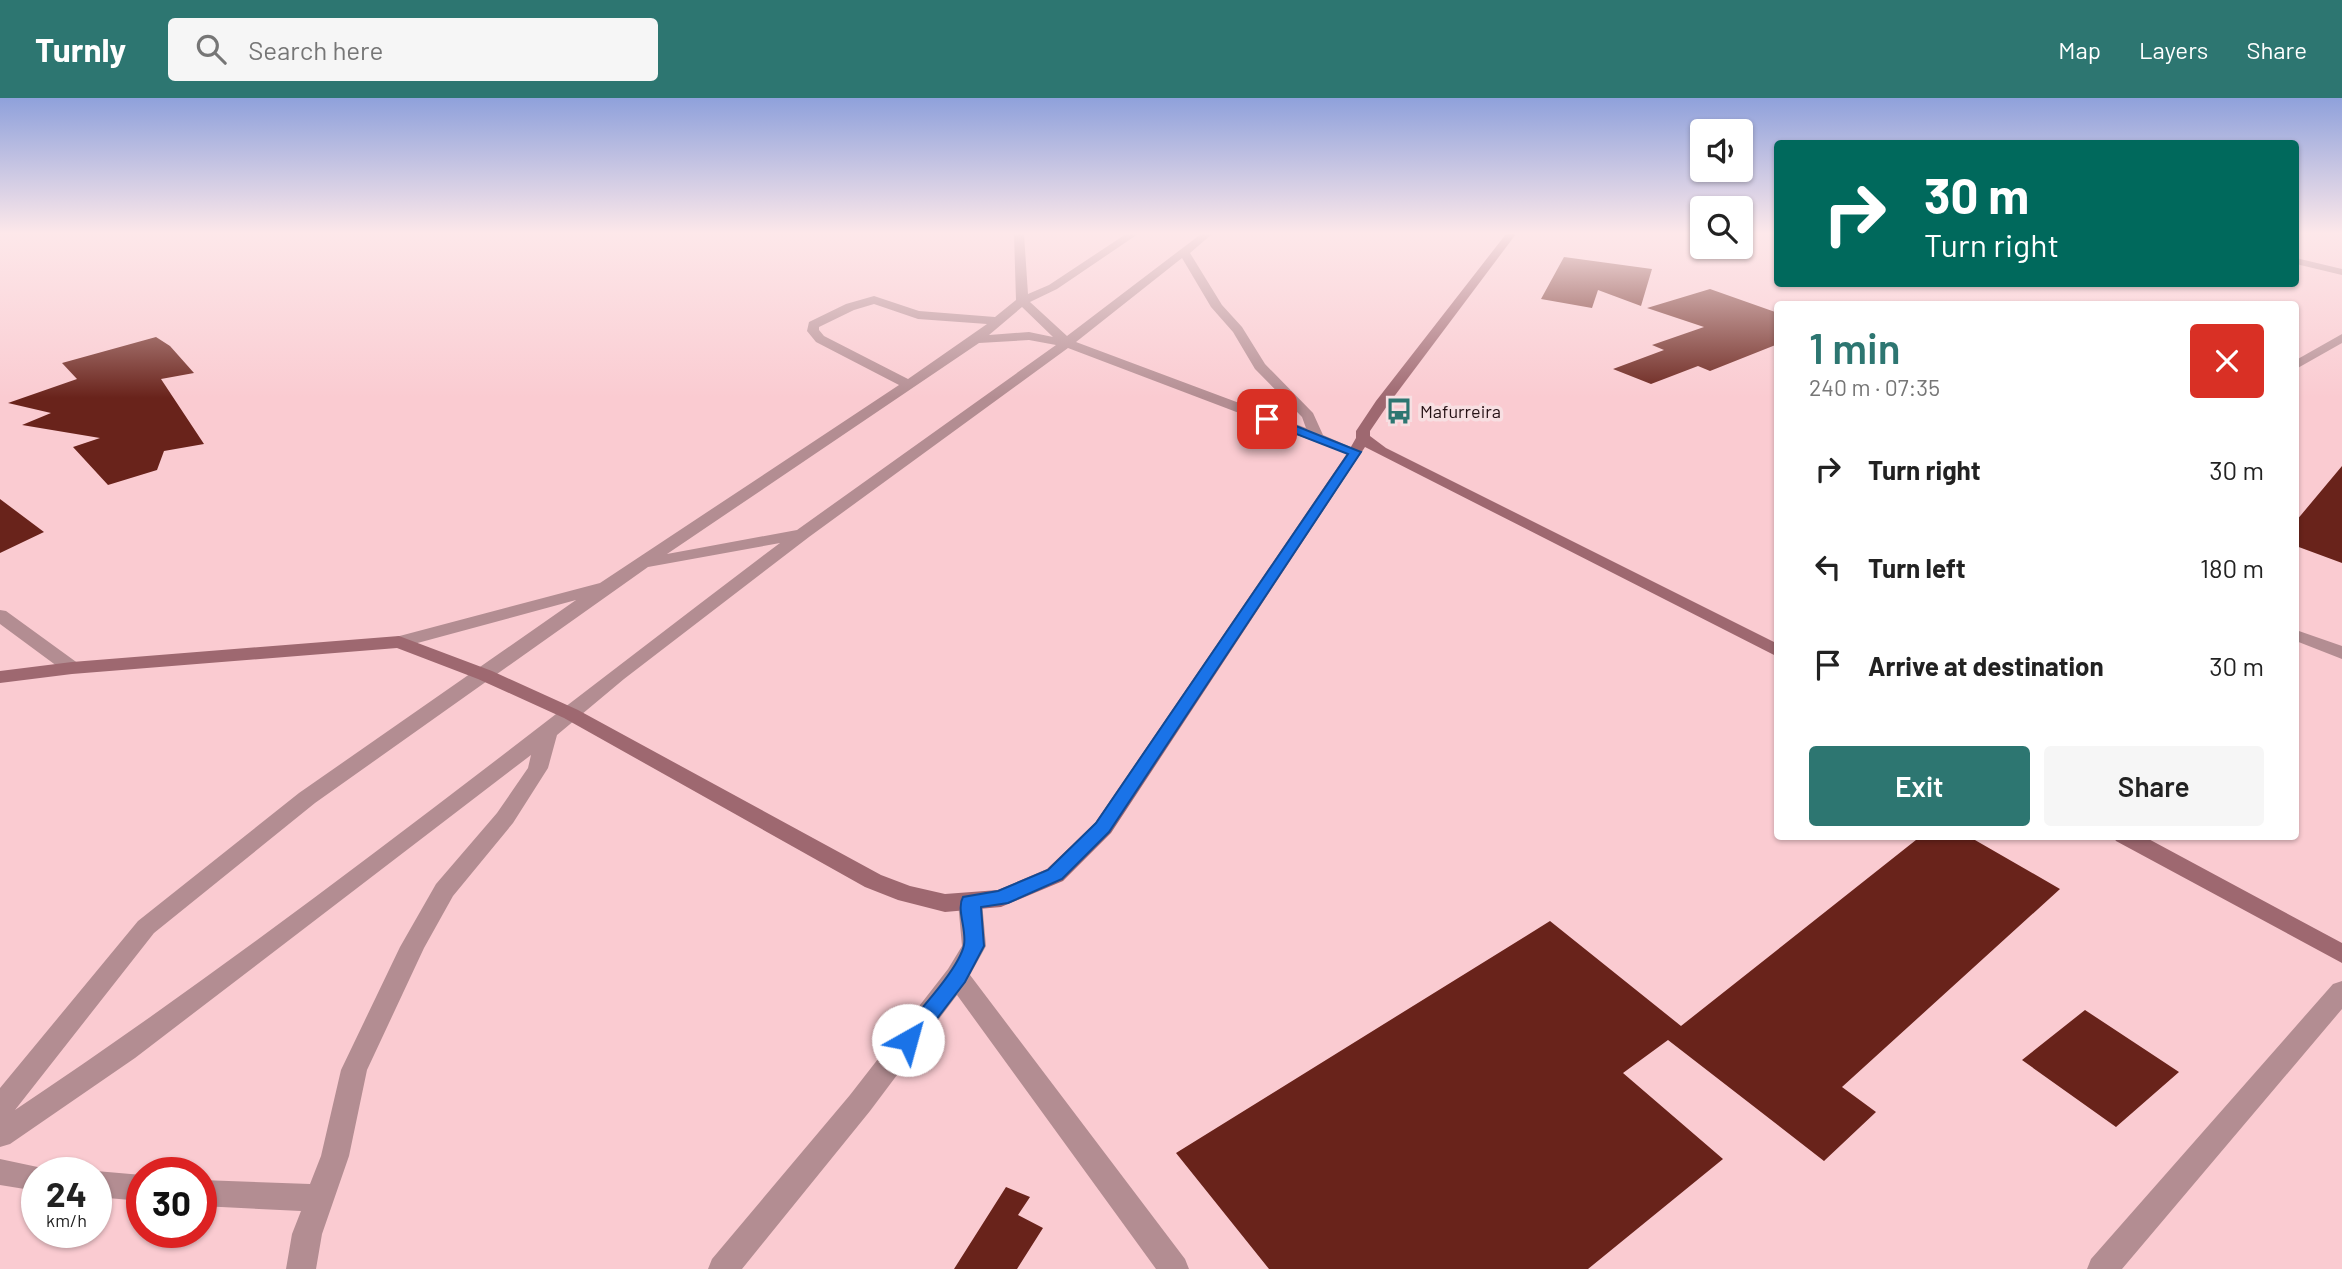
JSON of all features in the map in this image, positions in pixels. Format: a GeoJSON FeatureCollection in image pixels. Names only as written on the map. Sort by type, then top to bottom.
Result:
{"type":"FeatureCollection","features":[{"type":"Feature","properties":{"kind":"main road"},"geometry":{"type":"LineString","coordinates":[[0,677],[72,668],[399,642],[485,675],[571,714],[873,881],[906,894],[945,902],[1001,898],[1055,875],[1103,828],[1359,445],[1363,431],[1381,404],[1469,289]]}},
{"type":"Feature","properties":{"kind":"main road"},"geometry":{"type":"LineString","coordinates":[[1359,445],[1381,451],[1774,649]]}},
{"type":"Feature","properties":{"kind":"main road"},"geometry":{"type":"LineString","coordinates":[[2131,840],[2342,954]]}},
{"type":"Feature","properties":{"kind":"street"},"geometry":{"type":"LineString","coordinates":[[1021,289],[1022,301],[1067,343]]}},
{"type":"Feature","properties":{"kind":"street"},"geometry":{"type":"LineString","coordinates":[[0,1108],[146,927],[307,798],[485,675],[606,587],[976,339],[1022,301],[1049,289]]}},
{"type":"Feature","properties":{"kind":"street"},"geometry":{"type":"LineString","coordinates":[[0,1135],[126,1050],[548,732],[628,667],[803,534],[1067,343],[1137,289]]}},
{"type":"Feature","properties":{"kind":"street"},"geometry":{"type":"LineString","coordinates":[[1205,289],[1216,307],[1238,330],[1260,366],[1308,416],[1317,438]]}},
{"type":"Feature","properties":{"kind":"street"},"geometry":{"type":"LineString","coordinates":[[909,385],[820,339],[813,331],[813,325],[850,307],[874,300],[918,315],[999,321]]}},
{"type":"Feature","properties":{"kind":"street"},"geometry":{"type":"LineString","coordinates":[[976,339],[1029,336],[1067,343],[1317,438],[1359,445]]}},
{"type":"Feature","properties":{"kind":"street"},"geometry":{"type":"LineString","coordinates":[[2299,363],[2342,338]]}},
{"type":"Feature","properties":{"kind":"street"},"geometry":{"type":"LineString","coordinates":[[642,563],[803,534]]}},
{"type":"Feature","properties":{"kind":"street"},"geometry":{"type":"LineString","coordinates":[[399,642],[606,587]]}},
{"type":"Feature","properties":{"kind":"street"},"geometry":{"type":"LineString","coordinates":[[0,615],[72,668]]}},
{"type":"Feature","properties":{"kind":"street"},"geometry":{"type":"LineString","coordinates":[[2299,636],[2342,653]]}},
{"type":"Feature","properties":{"kind":"street"},"geometry":{"type":"LineString","coordinates":[[301,1269],[307,1234],[335,1156],[354,1070],[412,947],[444,890],[505,818],[538,768],[548,732]]}},
{"type":"Feature","properties":{"kind":"street"},"geometry":{"type":"LineString","coordinates":[[723,1269],[860,1102],[957,976],[974,946],[970,902]]}},
{"type":"Feature","properties":{"kind":"street"},"geometry":{"type":"LineString","coordinates":[[957,976],[1174,1269]]}},
{"type":"Feature","properties":{"kind":"street"},"geometry":{"type":"LineString","coordinates":[[2102,1269],[2342,991]]}},
{"type":"Feature","properties":{"kind":"street"},"geometry":{"type":"LineString","coordinates":[[0,1172],[21,1175]]}},
{"type":"Feature","properties":{"kind":"street"},"geometry":{"type":"LineString","coordinates":[[217,1193],[320,1198]]}},
{"type":"Feature","properties":{"kind":"building"},"geometry":{"type":"Polygon","coordinates":[[[1547,289],[1646,289],[1641,306],[1598,290],[1592,308],[1541,299],[1547,289]]]}},
{"type":"Feature","properties":{"kind":"building"},"geometry":{"type":"Polygon","coordinates":[[[1710,289],[1774,312],[1774,346],[1710,371],[1698,366],[1651,384],[1613,369],[1664,350],[1652,345],[1704,327],[1647,308],[1710,289]]]}},
{"type":"Feature","properties":{"kind":"building"},"geometry":{"type":"Polygon","coordinates":[[[156,337],[170,346],[194,373],[161,379],[204,444],[164,451],[157,470],[108,485],[73,447],[100,438],[22,425],[51,413],[8,403],[77,379],[62,363],[156,337]]]}},
{"type":"Feature","properties":{"kind":"building"},"geometry":{"type":"Polygon","coordinates":[[[2342,466],[2342,563],[2299,547],[2299,517],[2342,466]]]}},
{"type":"Feature","properties":{"kind":"building"},"geometry":{"type":"Polygon","coordinates":[[[0,499],[44,532],[0,553],[0,499]]]}},
{"type":"Feature","properties":{"kind":"building"},"geometry":{"type":"Polygon","coordinates":[[[1916,840],[1975,840],[2060,889],[1842,1087],[1876,1112],[1824,1161],[1668,1040],[1623,1073],[1723,1159],[1588,1269],[1269,1269],[1176,1153],[1550,921],[1681,1026],[1916,840]]]}},
{"type":"Feature","properties":{"kind":"building"},"geometry":{"type":"Polygon","coordinates":[[[2085,1010],[2179,1072],[2116,1127],[2022,1060],[2085,1010]]]}},
{"type":"Feature","properties":{"kind":"building"},"geometry":{"type":"Polygon","coordinates":[[[1006,1187],[1030,1197],[1018,1215],[1043,1228],[1017,1269],[954,1269],[1006,1187]]]}},
{"type":"Feature","properties":{"kind":"place","name":"Mafurreira"},"geometry":{"type":"Point","coordinates":[1399,411]}},
{"type":"Feature","properties":{"kind":"route"},"geometry":{"type":"LineString","coordinates":[[908,1040],[957,976],[974,946],[970,902],[1001,898],[1055,875],[1103,828],[1355,452],[1267,419]]}}]}
